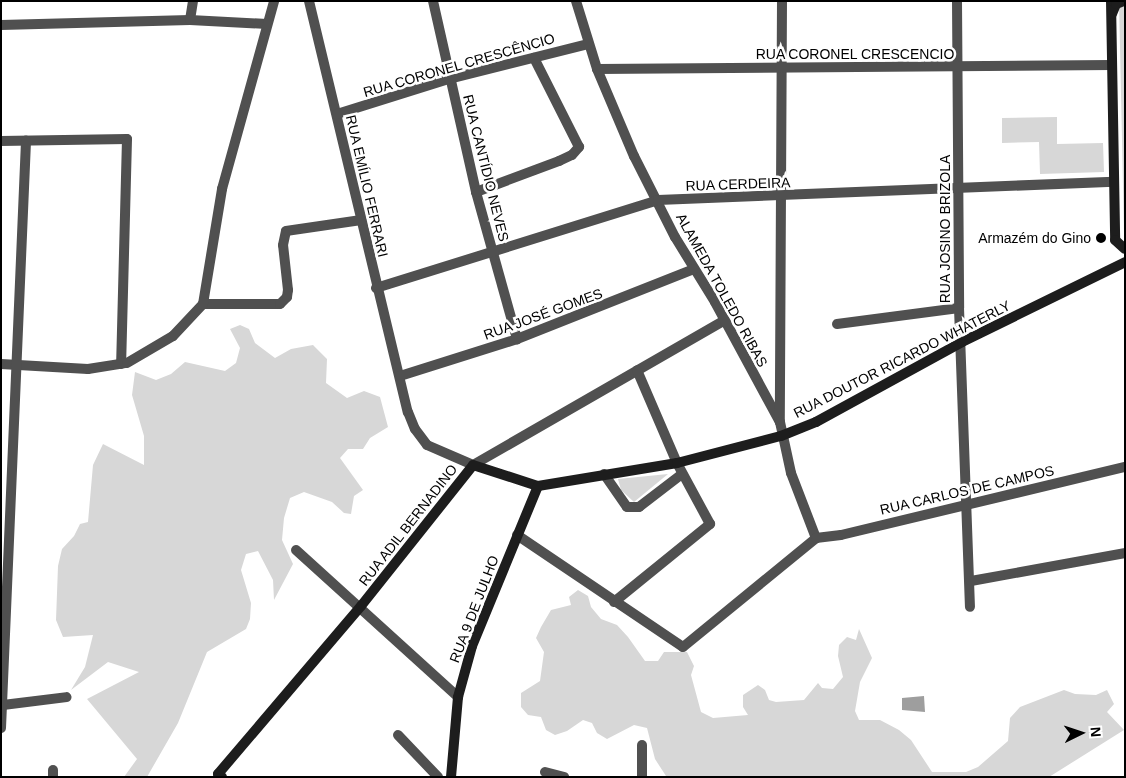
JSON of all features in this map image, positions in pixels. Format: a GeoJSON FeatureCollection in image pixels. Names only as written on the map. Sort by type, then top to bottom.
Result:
{"type":"FeatureCollection","features":[{"type":"Feature","properties":{"kind":"main road"},"geometry":{"type":"LineString","coordinates":[[1111,1],[1115,240],[1125,249]]}},
{"type":"Feature","properties":{"kind":"main road"},"geometry":{"type":"LineString","coordinates":[[1111,16],[1116,4],[1124,1]]}},
{"type":"Feature","properties":{"kind":"main road","name":"RUA DOUTOR RICARDO WHATERLY"},"geometry":{"type":"LineString","coordinates":[[538,486],[677,463],[781,436],[816,422],[962,342],[1125,262]]}},
{"type":"Feature","properties":{"kind":"main road"},"geometry":{"type":"LineString","coordinates":[[473,465],[538,486]]}},
{"type":"Feature","properties":{"kind":"main road","name":"RUA ADIL BERNADINO"},"geometry":{"type":"LineString","coordinates":[[219,776],[361,606],[473,465]]}},
{"type":"Feature","properties":{"kind":"main road","name":"RUA 9 DE JULHO"},"geometry":{"type":"LineString","coordinates":[[451,777],[458,697],[472,646],[538,486]]}},
{"type":"Feature","properties":{"kind":"street"},"geometry":{"type":"LineString","coordinates":[[190,20],[193,1]]}},
{"type":"Feature","properties":{"kind":"street"},"geometry":{"type":"LineString","coordinates":[[1,364],[88,369],[121,364],[154,349],[173,336],[203,304],[222,189],[274,1]]}},
{"type":"Feature","properties":{"kind":"street","name":"RUA EMÍLIO FERRARI"},"geometry":{"type":"LineString","coordinates":[[309,1],[337,114],[376,288],[408,412],[421,439],[473,465]]}},
{"type":"Feature","properties":{"kind":"street","name":"RUA CANTÍDIO NEVES"},"geometry":{"type":"LineString","coordinates":[[433,1],[449,79],[476,192],[517,339]]}},
{"type":"Feature","properties":{"kind":"street","name":"ALAMEDA TOLEDO RIBAS"},"geometry":{"type":"LineString","coordinates":[[576,1],[588,44],[631,148],[694,269],[715,302],[723,321],[780,422],[781,436],[816,538]]}},
{"type":"Feature","properties":{"kind":"street"},"geometry":{"type":"LineString","coordinates":[[780,422],[782,1]]}},
{"type":"Feature","properties":{"kind":"street","name":"RUA JOSINO BRIZOLA"},"geometry":{"type":"LineString","coordinates":[[957,1],[959,308],[962,342],[970,607]]}},
{"type":"Feature","properties":{"kind":"street"},"geometry":{"type":"LineString","coordinates":[[1,25],[190,20],[267,24]]}},
{"type":"Feature","properties":{"kind":"street","name":"RUA CORONEL CRESCÊNCIO"},"geometry":{"type":"LineString","coordinates":[[337,114],[449,79],[588,44]]}},
{"type":"Feature","properties":{"kind":"street"},"geometry":{"type":"LineString","coordinates":[[476,192],[572,155],[579,146],[534,58]]}},
{"type":"Feature","properties":{"kind":"street","name":"RUA CORONEL CRESCENCIO"},"geometry":{"type":"LineString","coordinates":[[598,69],[958,68],[1112,65]]}},
{"type":"Feature","properties":{"kind":"street"},"geometry":{"type":"LineString","coordinates":[[1,141],[127,139],[121,364]]}},
{"type":"Feature","properties":{"kind":"street"},"geometry":{"type":"LineString","coordinates":[[1,728],[26,141]]}},
{"type":"Feature","properties":{"kind":"street","name":"RUA CERDEIRA"},"geometry":{"type":"LineString","coordinates":[[376,288],[658,200],[782,197],[1114,182]]}},
{"type":"Feature","properties":{"kind":"street"},"geometry":{"type":"LineString","coordinates":[[203,304],[280,304],[287,297],[288,290],[283,244],[286,232],[361,220]]}},
{"type":"Feature","properties":{"kind":"street","name":"RUA JOSÉ GOMES"},"geometry":{"type":"LineString","coordinates":[[400,376],[517,339],[694,269]]}},
{"type":"Feature","properties":{"kind":"street"},"geometry":{"type":"LineString","coordinates":[[837,324],[959,308]]}},
{"type":"Feature","properties":{"kind":"street","name":"RUA ADIL BERNADINO"},"geometry":{"type":"LineString","coordinates":[[473,465],[723,321]]}},
{"type":"Feature","properties":{"kind":"street"},"geometry":{"type":"LineString","coordinates":[[614,602],[710,524],[682,474],[637,370]]}},
{"type":"Feature","properties":{"kind":"street","name":"RUA CARLOS DE CAMPOS"},"geometry":{"type":"LineString","coordinates":[[816,538],[841,535],[1125,467]]}},
{"type":"Feature","properties":{"kind":"street"},"geometry":{"type":"LineString","coordinates":[[604,474],[627,507],[639,507],[682,474]]}},
{"type":"Feature","properties":{"kind":"street"},"geometry":{"type":"LineString","coordinates":[[517,536],[683,647],[816,538]]}},
{"type":"Feature","properties":{"kind":"street"},"geometry":{"type":"LineString","coordinates":[[296,550],[361,606],[458,697]]}},
{"type":"Feature","properties":{"kind":"street"},"geometry":{"type":"LineString","coordinates":[[970,581],[1125,553]]}},
{"type":"Feature","properties":{"kind":"street"},"geometry":{"type":"LineString","coordinates":[[3,705],[67,697]]}},
{"type":"Feature","properties":{"kind":"street"},"geometry":{"type":"LineString","coordinates":[[398,735],[438,777]]}},
{"type":"Feature","properties":{"kind":"street"},"geometry":{"type":"LineString","coordinates":[[642,745],[642,777]]}},
{"type":"Feature","properties":{"kind":"street"},"geometry":{"type":"LineString","coordinates":[[545,772],[564,777]]}},
{"type":"Feature","properties":{"kind":"shaded area"},"geometry":{"type":"Polygon","coordinates":[[[1119,1],[1125,1],[1125,234],[1124,233],[1119,1]]]}},
{"type":"Feature","properties":{"kind":"shaded area"},"geometry":{"type":"Polygon","coordinates":[[[1057,117],[1057,144],[1103,143],[1104,172],[1040,174],[1039,142],[1002,143],[1002,118],[1057,117]]]}},
{"type":"Feature","properties":{"kind":"shaded area"},"geometry":{"type":"Polygon","coordinates":[[[240,325],[249,329],[255,343],[275,358],[291,349],[313,345],[327,359],[326,383],[347,398],[364,391],[380,397],[388,427],[370,438],[363,449],[348,449],[340,458],[363,490],[354,496],[351,514],[344,513],[332,502],[304,492],[290,498],[284,518],[282,540],[293,564],[274,600],[273,580],[258,551],[246,554],[241,570],[251,603],[250,619],[246,629],[207,652],[178,723],[147,777],[124,777],[137,759],[87,699],[139,672],[108,662],[71,690],[85,667],[93,635],[63,637],[56,620],[58,566],[62,549],[74,536],[80,524],[88,522],[93,465],[103,444],[144,465],[144,436],[132,395],[135,372],[156,380],[171,374],[185,362],[225,371],[236,363],[240,348],[230,329],[240,325]]]}},
{"type":"Feature","properties":{"kind":"shaded area"},"geometry":{"type":"Polygon","coordinates":[[[668,474],[634,502],[621,490],[618,479],[668,474]]]}},
{"type":"Feature","properties":{"kind":"shaded area"},"geometry":{"type":"Polygon","coordinates":[[[578,590],[588,596],[591,607],[601,619],[617,625],[645,661],[658,661],[664,652],[687,652],[694,666],[691,675],[701,712],[713,718],[748,715],[743,707],[743,695],[758,685],[765,690],[769,700],[776,702],[804,700],[818,683],[822,688],[833,689],[843,677],[838,656],[839,645],[847,637],[856,640],[859,629],[872,658],[860,682],[855,711],[859,720],[880,720],[899,730],[911,740],[932,772],[966,772],[978,767],[1008,741],[1010,718],[1020,707],[1064,690],[1075,694],[1096,695],[1107,690],[1114,704],[1107,712],[1124,730],[1049,777],[666,776],[655,759],[647,728],[634,725],[607,739],[597,733],[592,723],[583,720],[567,731],[555,735],[546,730],[541,717],[528,715],[521,707],[521,693],[540,681],[544,652],[536,638],[541,627],[551,610],[571,605],[569,597],[578,590]]]}},
{"type":"Feature","properties":{"kind":"shaded area"},"geometry":{"type":"Polygon","coordinates":[[[924,696],[925,712],[902,710],[902,698],[924,696]]]}},
{"type":"Feature","properties":{"kind":"place","name":"Armazém do Gino"},"geometry":{"type":"Point","coordinates":[1101,238]}}]}
